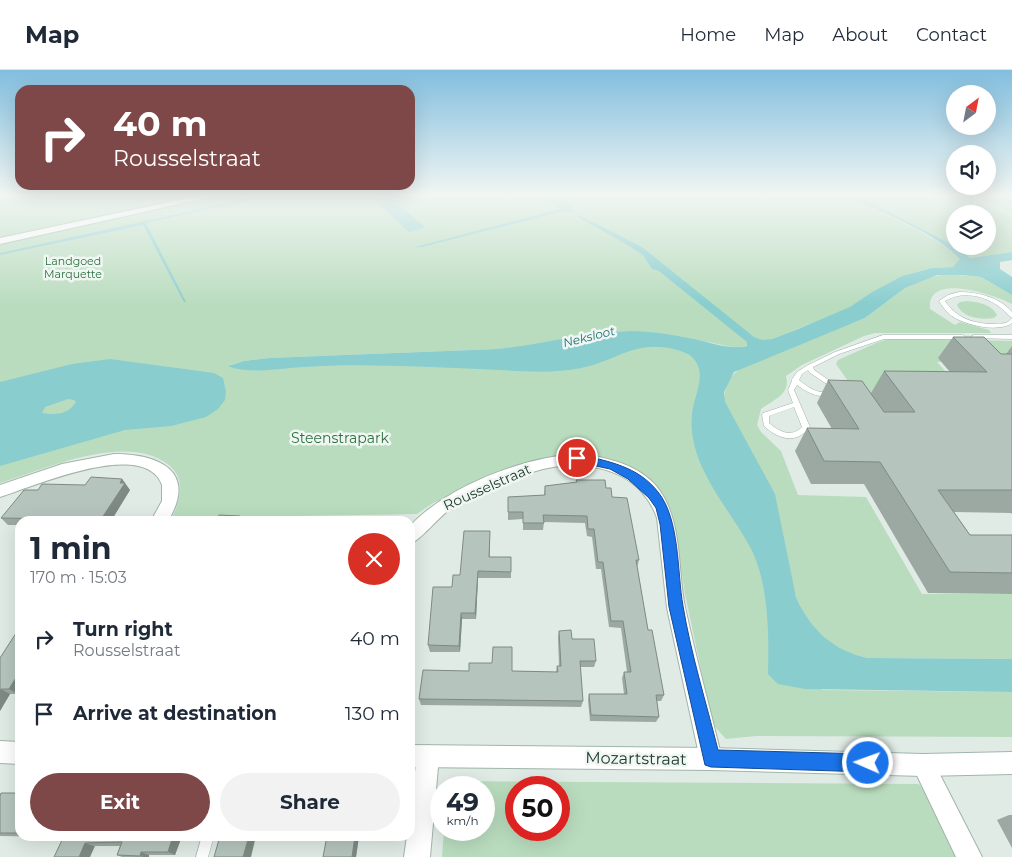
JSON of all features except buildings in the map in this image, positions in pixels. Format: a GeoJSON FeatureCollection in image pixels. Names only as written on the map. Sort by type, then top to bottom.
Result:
{"type":"FeatureCollection","features":[{"type":"Feature","properties":{"kind":"street"},"geometry":{"type":"LineString","coordinates":[[0,241],[48,231]]}},
{"type":"Feature","properties":{"kind":"street"},"geometry":{"type":"LineString","coordinates":[[0,491],[85,463],[125,458],[144,461],[166,475],[169,482],[171,500],[162,516]]}},
{"type":"Feature","properties":{"kind":"street","name":"Rousselstraat"},"geometry":{"type":"LineString","coordinates":[[415,531],[439,508],[458,497],[543,462],[577,458],[612,466],[632,476],[653,494],[662,508],[666,524],[676,607],[711,759]]}},
{"type":"Feature","properties":{"kind":"street"},"geometry":{"type":"LineString","coordinates":[[417,857],[419,756]]}},
{"type":"Feature","properties":{"kind":"street","name":"Mozartstraat"},"geometry":{"type":"LineString","coordinates":[[419,756],[711,759],[923,765],[1012,763]]}},
{"type":"Feature","properties":{"kind":"street"},"geometry":{"type":"LineString","coordinates":[[923,765],[969,857]]}},
{"type":"Feature","properties":{"kind":"lane"},"geometry":{"type":"LineString","coordinates":[[961,294],[978,296],[995,302],[1008,310],[1012,318],[1008,324],[994,326],[976,324],[958,317],[946,309],[942,301],[948,296],[961,294]]}},
{"type":"Feature","properties":{"kind":"lane"},"geometry":{"type":"LineString","coordinates":[[994,326],[1012,337]]}},
{"type":"Feature","properties":{"kind":"lane"},"geometry":{"type":"LineString","coordinates":[[798,403],[787,409],[774,410],[764,415],[766,424],[780,434],[796,436],[806,427],[802,420],[798,403],[791,390],[794,380],[799,373],[810,366],[837,353],[883,337],[1012,337]]}},
{"type":"Feature","properties":{"kind":"lane"},"geometry":{"type":"LineString","coordinates":[[794,380],[808,390],[823,395],[831,394],[835,390],[834,386],[811,371],[810,366]]}},
{"type":"Feature","properties":{"kind":"lane"},"geometry":{"type":"LineString","coordinates":[[202,857],[207,841]]}},
{"type":"Feature","properties":{"kind":"green space"},"geometry":{"type":"Polygon","coordinates":[[[0,231],[918,231],[946,247],[946,255],[956,255],[961,259],[953,267],[932,268],[902,276],[872,292],[850,308],[772,339],[737,348],[678,336],[631,331],[610,332],[528,346],[497,349],[269,358],[230,365],[545,358],[627,338],[720,357],[715,388],[822,690],[1012,692],[1012,737],[756,736],[726,739],[716,728],[711,717],[685,594],[671,511],[662,495],[587,456],[568,454],[535,462],[433,503],[417,514],[294,516],[173,516],[180,496],[180,482],[173,469],[166,463],[149,455],[129,452],[107,452],[61,463],[0,483],[0,231]]]}},
{"type":"Feature","properties":{"kind":"green space"},"geometry":{"type":"Polygon","coordinates":[[[925,231],[946,231],[946,241],[925,231]]]}},
{"type":"Feature","properties":{"kind":"green space"},"geometry":{"type":"Polygon","coordinates":[[[996,231],[1012,231],[1012,252],[996,254],[996,231]]]}},
{"type":"Feature","properties":{"kind":"green space"},"geometry":{"type":"Polygon","coordinates":[[[966,255],[991,255],[970,258],[966,255]]]}},
{"type":"Feature","properties":{"kind":"green space"},"geometry":{"type":"Polygon","coordinates":[[[944,274],[981,277],[1012,295],[1012,304],[978,292],[950,288],[939,291],[932,298],[930,309],[955,325],[960,322],[989,330],[991,333],[875,333],[864,336],[802,365],[786,376],[787,382],[784,392],[761,409],[757,425],[761,432],[781,451],[798,495],[866,497],[922,594],[1012,594],[1012,659],[868,658],[851,654],[833,645],[815,629],[803,612],[796,597],[788,565],[724,402],[725,391],[728,382],[734,374],[743,367],[865,318],[905,288],[924,279],[944,274]]]}},
{"type":"Feature","properties":{"kind":"green space"},"geometry":{"type":"Polygon","coordinates":[[[967,301],[988,306],[997,315],[994,318],[984,319],[963,313],[957,305],[960,302],[967,301]]]}},
{"type":"Feature","properties":{"kind":"green space"},"geometry":{"type":"Polygon","coordinates":[[[891,338],[1012,341],[1012,360],[937,362],[946,372],[872,396],[850,384],[836,364],[838,360],[891,338]]]}},
{"type":"Feature","properties":{"kind":"green space"},"geometry":{"type":"Polygon","coordinates":[[[495,781],[505,781],[505,841],[570,841],[570,782],[919,784],[930,799],[957,857],[442,857],[443,841],[495,841],[495,781]]]}},
{"type":"Feature","properties":{"kind":"water"},"geometry":{"type":"Polygon","coordinates":[[[102,231],[116,231],[0,255],[0,253],[102,231]]]}},
{"type":"Feature","properties":{"kind":"water"},"geometry":{"type":"Polygon","coordinates":[[[146,231],[150,231],[186,302],[184,302],[146,231]]]}},
{"type":"Feature","properties":{"kind":"water"},"geometry":{"type":"Polygon","coordinates":[[[477,231],[486,231],[422,247],[415,247],[477,231]]]}},
{"type":"Feature","properties":{"kind":"water","name":"Neksloot"},"geometry":{"type":"Polygon","coordinates":[[[602,231],[610,231],[642,247],[754,337],[762,340],[772,339],[850,307],[872,292],[902,276],[932,268],[953,267],[960,259],[956,255],[967,255],[970,258],[1012,252],[1012,260],[1000,262],[1000,269],[1012,277],[1012,295],[981,277],[937,275],[905,288],[865,318],[734,372],[724,392],[725,402],[775,494],[796,597],[816,629],[824,637],[844,650],[868,658],[1012,659],[1012,692],[805,689],[778,684],[768,674],[768,626],[761,576],[750,547],[713,488],[697,455],[692,435],[692,422],[693,408],[700,378],[697,364],[686,353],[674,349],[647,347],[636,349],[594,365],[543,372],[370,365],[255,371],[228,366],[244,361],[269,358],[497,349],[596,334],[630,331],[670,335],[728,347],[747,346],[747,342],[659,271],[652,269],[643,255],[602,231]]]}},
{"type":"Feature","properties":{"kind":"water"},"geometry":{"type":"Polygon","coordinates":[[[920,231],[925,231],[946,241],[946,247],[920,231]]]}},
{"type":"Feature","properties":{"kind":"water"},"geometry":{"type":"Polygon","coordinates":[[[110,359],[214,373],[223,378],[226,392],[225,400],[218,409],[206,417],[171,426],[125,430],[0,466],[0,382],[72,364],[110,359]],[[68,399],[45,407],[42,413],[56,414],[65,412],[76,402],[68,399]]]}},
{"type":"Feature","properties":{"kind":"route"},"geometry":{"type":"LineString","coordinates":[[577,458],[612,466],[632,476],[644,484],[662,508],[666,524],[669,562],[676,607],[711,759],[868,763]]}},
{"type":"Feature","properties":{"kind":"park label","name":"Landgoed Marquette"},"geometry":{"type":"Point","coordinates":[73,267]}},
{"type":"Feature","properties":{"kind":"park label","name":"Steenstrapark"},"geometry":{"type":"Point","coordinates":[340,438]}}]}
